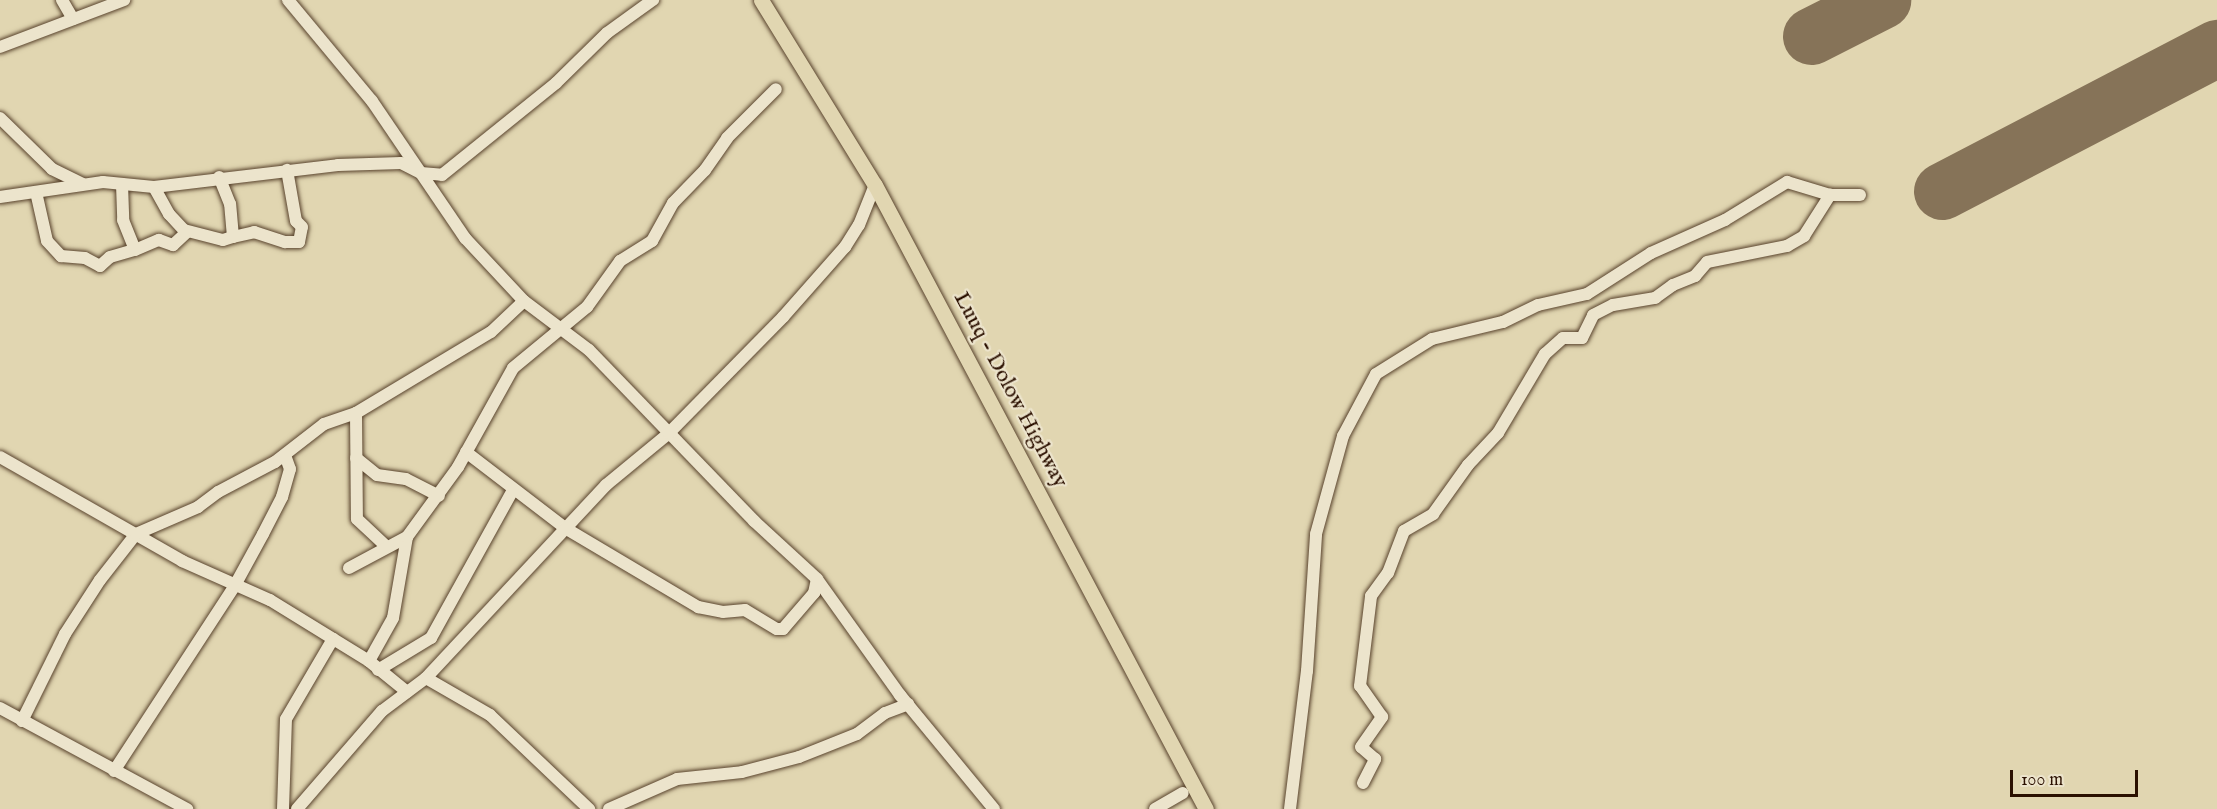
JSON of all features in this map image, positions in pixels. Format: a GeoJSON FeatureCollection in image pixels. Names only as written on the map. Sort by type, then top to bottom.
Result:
{"type":"FeatureCollection","features":[{"type":"Feature","properties":{"kind":"main road","name":"Luuq - Dolow Highway"},"geometry":{"type":"LineString","coordinates":[[761,0],[875,185],[1206,809]]}},
{"type":"Feature","properties":{"kind":"street"},"geometry":{"type":"LineString","coordinates":[[62,0],[73,19]]}},
{"type":"Feature","properties":{"kind":"street"},"geometry":{"type":"LineString","coordinates":[[0,47],[124,0]]}},
{"type":"Feature","properties":{"kind":"street"},"geometry":{"type":"LineString","coordinates":[[288,0],[372,101],[465,238],[524,301],[561,326],[817,579],[908,705],[994,809]]}},
{"type":"Feature","properties":{"kind":"street"},"geometry":{"type":"LineString","coordinates":[[0,197],[84,184],[154,187],[287,170],[401,163],[421,173],[442,175],[556,82],[607,33],[653,0]]}},
{"type":"Feature","properties":{"kind":"street"},"geometry":{"type":"LineString","coordinates":[[369,661],[393,618],[407,537],[439,496],[513,368],[561,326],[587,308],[620,261],[652,241],[673,203],[705,170],[727,138],[776,89]]}},
{"type":"Feature","properties":{"kind":"street"},"geometry":{"type":"LineString","coordinates":[[0,118],[11,124],[25,146],[52,170],[84,184]]}},
{"type":"Feature","properties":{"kind":"street"},"geometry":{"type":"LineString","coordinates":[[154,187],[169,214],[187,232],[224,240],[254,232],[285,242],[299,242],[302,228],[296,221],[287,170]]}},
{"type":"Feature","properties":{"kind":"street"},"geometry":{"type":"LineString","coordinates":[[219,177],[230,204],[233,237]]}},
{"type":"Feature","properties":{"kind":"street"},"geometry":{"type":"LineString","coordinates":[[1290,809],[1307,670],[1316,534],[1343,436],[1376,374],[1432,339],[1503,322],[1538,304],[1587,294],[1650,253],[1725,220],[1787,182],[1830,195],[1860,195]]}},
{"type":"Feature","properties":{"kind":"street"},"geometry":{"type":"LineString","coordinates":[[122,184],[123,220],[135,250]]}},
{"type":"Feature","properties":{"kind":"street"},"geometry":{"type":"LineString","coordinates":[[297,809],[382,711],[426,678],[610,482],[669,433],[783,317],[845,247],[859,225],[875,185]]}},
{"type":"Feature","properties":{"kind":"street"},"geometry":{"type":"LineString","coordinates":[[36,192],[47,241],[61,256],[85,258],[100,266],[110,257],[159,240],[173,245],[187,232]]}},
{"type":"Feature","properties":{"kind":"street"},"geometry":{"type":"LineString","coordinates":[[1363,783],[1375,759],[1361,747],[1382,717],[1360,686],[1371,596],[1388,573],[1404,531],[1433,514],[1468,465],[1498,433],[1545,354],[1563,338],[1582,338],[1593,315],[1612,305],[1655,298],[1673,285],[1695,276],[1707,262],[1787,246],[1804,236],[1830,195]]}},
{"type":"Feature","properties":{"kind":"street"},"geometry":{"type":"LineString","coordinates":[[22,721],[66,634],[100,580],[136,534],[198,507],[285,455],[324,424],[356,413],[491,332],[524,301]]}},
{"type":"Feature","properties":{"kind":"street"},"geometry":{"type":"LineString","coordinates":[[356,413],[357,519],[386,546]]}},
{"type":"Feature","properties":{"kind":"street"},"geometry":{"type":"LineString","coordinates":[[466,452],[565,528],[698,607],[723,612],[745,610],[777,629],[783,629],[814,593],[817,579]]}},
{"type":"Feature","properties":{"kind":"street"},"geometry":{"type":"LineString","coordinates":[[114,771],[234,587],[282,497],[290,469],[285,455]]}},
{"type":"Feature","properties":{"kind":"street"},"geometry":{"type":"LineString","coordinates":[[0,457],[234,587],[270,600],[369,661],[407,692]]}},
{"type":"Feature","properties":{"kind":"street"},"geometry":{"type":"LineString","coordinates":[[356,458],[377,475],[406,479],[439,496]]}},
{"type":"Feature","properties":{"kind":"street"},"geometry":{"type":"LineString","coordinates":[[378,670],[431,638],[513,490]]}},
{"type":"Feature","properties":{"kind":"street"},"geometry":{"type":"LineString","coordinates":[[349,568],[386,546],[407,537]]}},
{"type":"Feature","properties":{"kind":"street"},"geometry":{"type":"LineString","coordinates":[[283,809],[286,719],[333,639]]}},
{"type":"Feature","properties":{"kind":"street"},"geometry":{"type":"LineString","coordinates":[[426,678],[490,715],[589,809]]}},
{"type":"Feature","properties":{"kind":"street"},"geometry":{"type":"LineString","coordinates":[[609,809],[677,779],[742,772],[799,757],[857,734],[885,713],[908,705]]}},
{"type":"Feature","properties":{"kind":"street"},"geometry":{"type":"LineString","coordinates":[[0,708],[186,809]]}},
{"type":"Feature","properties":{"kind":"street"},"geometry":{"type":"LineString","coordinates":[[1155,809],[1183,793]]}},
{"type":"Feature","properties":{"kind":"runway"},"geometry":{"type":"LineString","coordinates":[[1811,36],[1882,0]]}},
{"type":"Feature","properties":{"kind":"runway"},"geometry":{"type":"LineString","coordinates":[[1942,191],[2217,48]]}}]}
